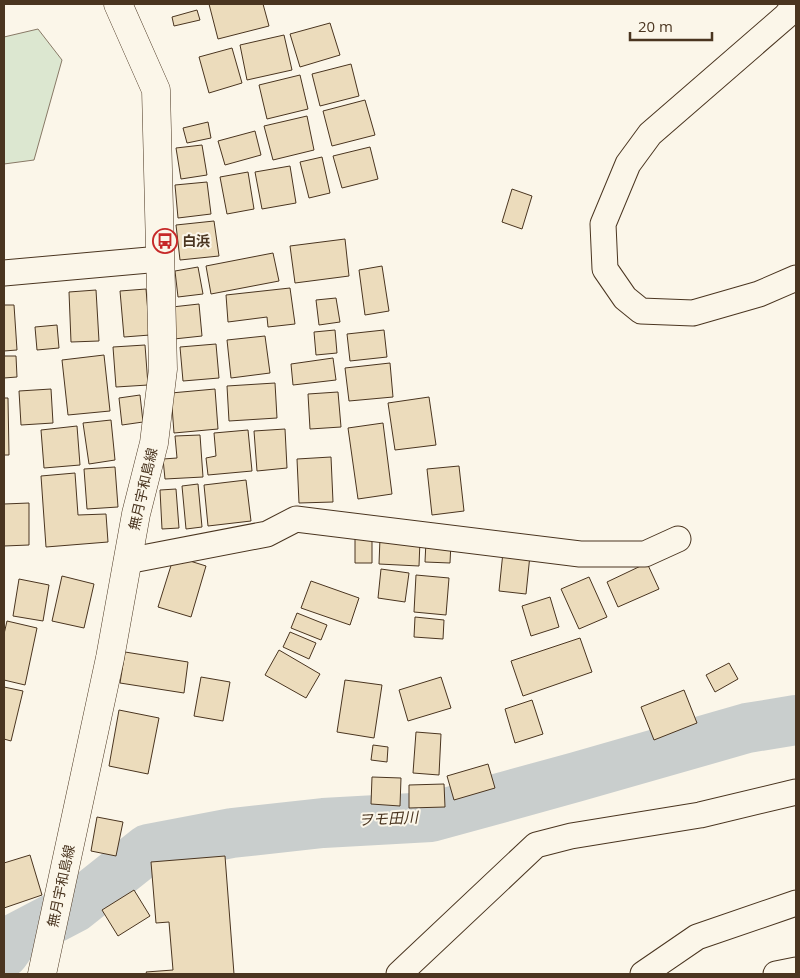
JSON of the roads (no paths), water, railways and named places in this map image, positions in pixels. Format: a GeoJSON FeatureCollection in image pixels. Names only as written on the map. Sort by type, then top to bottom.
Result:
{"type":"FeatureCollection","features":[{"type":"Feature","properties":{"kind":"main road","name":"無月宇和島線"},"geometry":{"type":"LineString","coordinates":[[42,974],[110,658],[136,514],[154,443],[162,369],[156,90],[118,4]]}},
{"type":"Feature","properties":{"kind":"street"},"geometry":{"type":"LineString","coordinates":[[795,4],[786,16],[650,134],[628,164],[603,224],[605,268],[625,298],[641,311],[693,313],[759,294],[796,278]]}},
{"type":"Feature","properties":{"kind":"street"},"geometry":{"type":"LineString","coordinates":[[4,273],[160,259]]}},
{"type":"Feature","properties":{"kind":"street"},"geometry":{"type":"LineString","coordinates":[[127,562],[268,534],[296,519],[580,554],[644,554],[678,539]]}},
{"type":"Feature","properties":{"kind":"street"},"geometry":{"type":"LineString","coordinates":[[399,974],[536,844],[571,836],[700,815],[796,792]]}},
{"type":"Feature","properties":{"kind":"street"},"geometry":{"type":"LineString","coordinates":[[643,974],[697,938],[796,903]]}},
{"type":"Feature","properties":{"kind":"street"},"geometry":{"type":"LineString","coordinates":[[776,974],[796,970]]}},
{"type":"Feature","properties":{"kind":"waterway","name":"ヲモ田川"},"geometry":{"type":"LineString","coordinates":[[4,953],[14,939],[75,907],[148,849],[232,833],[323,823],[431,817],[747,728],[796,720]]}},
{"type":"Feature","properties":{"kind":"place","name":"白浜"},"geometry":{"type":"Point","coordinates":[165,241]}}]}
